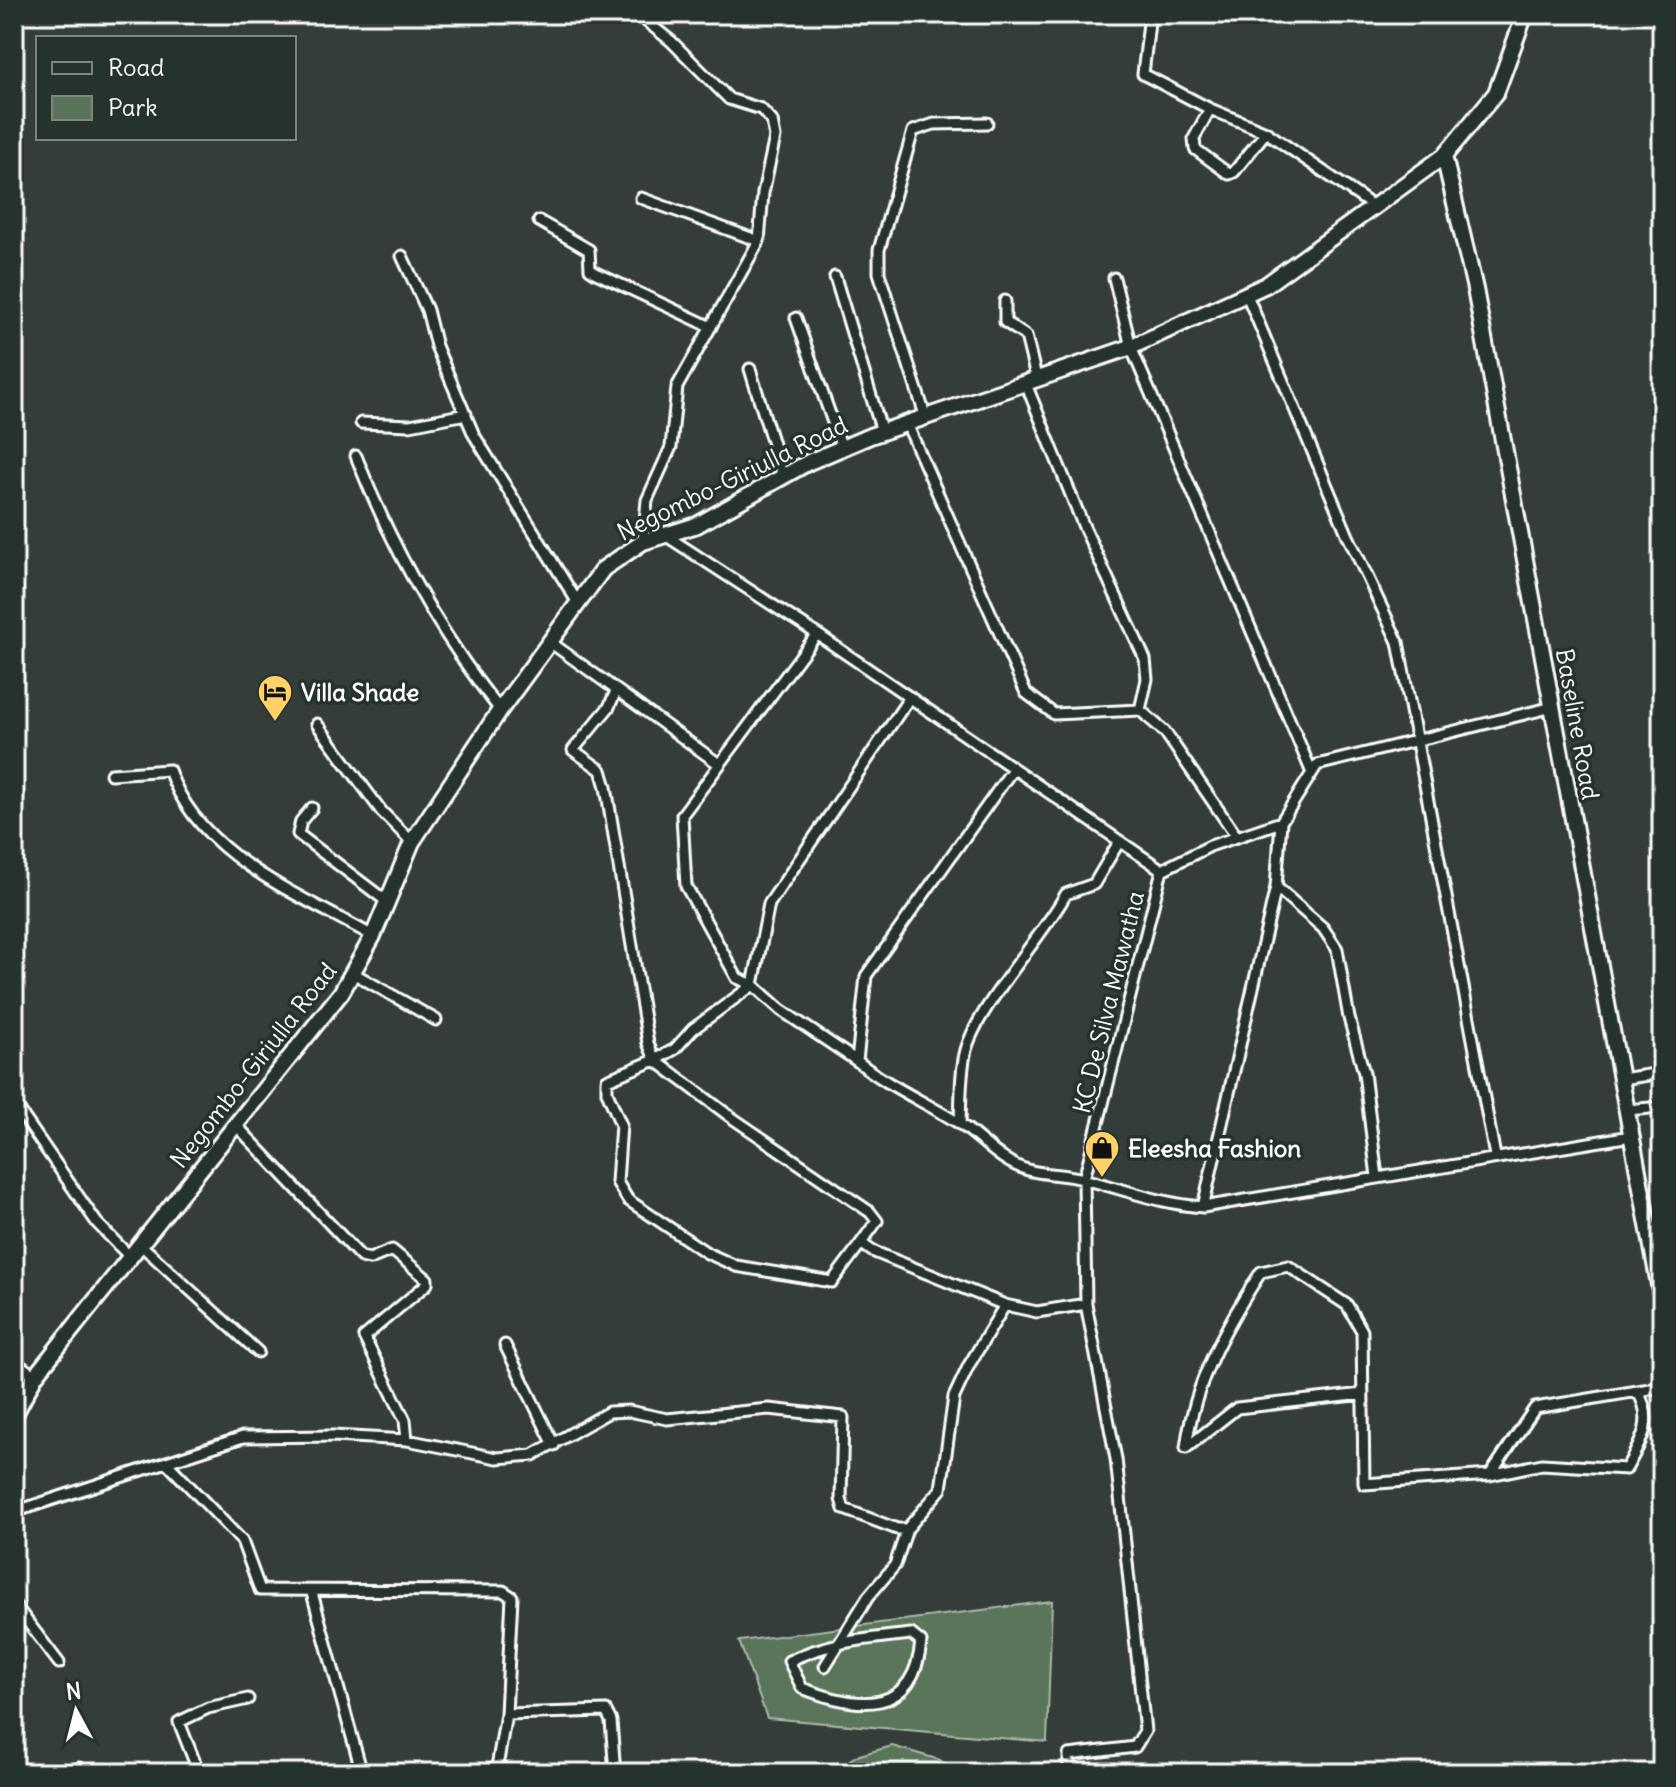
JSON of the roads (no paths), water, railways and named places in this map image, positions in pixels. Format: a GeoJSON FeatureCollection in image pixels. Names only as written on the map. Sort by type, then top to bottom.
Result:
{"type":"FeatureCollection","features":[{"type":"Feature","properties":{"kind":"main road","name":"Negombo-Giriulla Road"},"geometry":{"type":"LineString","coordinates":[[14,1416],[35,1376],[341,993],[373,936],[412,842],[500,710],[603,569],[643,542],[697,525],[842,448],[1131,347],[1247,295],[1330,242],[1444,156],[1496,93],[1525,14]]}},
{"type":"Feature","properties":{"kind":"main road","name":"Baseline Road"},"geometry":{"type":"LineString","coordinates":[[1444,156],[1475,289],[1631,1136],[1655,1230],[1662,1301]]}},
{"type":"Feature","properties":{"kind":"street"},"geometry":{"type":"LineString","coordinates":[[637,14],[671,41],[729,99],[761,109],[772,121],[775,137],[763,193],[759,241],[677,387],[671,447],[647,500],[643,542]]}},
{"type":"Feature","properties":{"kind":"street"},"geometry":{"type":"LineString","coordinates":[[1150,14],[1143,74],[1210,109],[1266,132],[1366,201]]}},
{"type":"Feature","properties":{"kind":"street"},"geometry":{"type":"LineString","coordinates":[[1210,109],[1194,138],[1195,149],[1229,174],[1234,172],[1266,132]]}},
{"type":"Feature","properties":{"kind":"street"},"geometry":{"type":"LineString","coordinates":[[926,418],[879,273],[879,250],[913,131],[934,124],[987,123]]}},
{"type":"Feature","properties":{"kind":"street"},"geometry":{"type":"LineString","coordinates":[[641,198],[759,241]]}},
{"type":"Feature","properties":{"kind":"street"},"geometry":{"type":"LineString","coordinates":[[539,221],[589,250],[590,269],[596,273],[711,327]]}},
{"type":"Feature","properties":{"kind":"street"},"geometry":{"type":"LineString","coordinates":[[402,256],[427,310],[436,346],[474,435],[578,603]]}},
{"type":"Feature","properties":{"kind":"street"},"geometry":{"type":"LineString","coordinates":[[835,277],[882,432]]}},
{"type":"Feature","properties":{"kind":"street"},"geometry":{"type":"LineString","coordinates":[[1114,278],[1131,347],[1312,773]]}},
{"type":"Feature","properties":{"kind":"street"},"geometry":{"type":"LineString","coordinates":[[1247,295],[1348,536],[1398,642],[1495,1156]]}},
{"type":"Feature","properties":{"kind":"street"},"geometry":{"type":"LineString","coordinates":[[1005,301],[1005,322],[1026,336],[1032,383],[1084,527],[1145,659],[1147,679],[1140,710]]}},
{"type":"Feature","properties":{"kind":"street"},"geometry":{"type":"LineString","coordinates":[[796,318],[842,448]]}},
{"type":"Feature","properties":{"kind":"street"},"geometry":{"type":"LineString","coordinates":[[750,369],[783,477]]}},
{"type":"Feature","properties":{"kind":"street"},"geometry":{"type":"LineString","coordinates":[[361,423],[410,425],[466,414]]}},
{"type":"Feature","properties":{"kind":"street"},"geometry":{"type":"LineString","coordinates":[[907,424],[1026,693],[1054,714],[1140,710],[1165,732],[1237,837]]}},
{"type":"Feature","properties":{"kind":"street"},"geometry":{"type":"LineString","coordinates":[[356,456],[382,521],[422,599],[500,710]]}},
{"type":"Feature","properties":{"kind":"street","name":"KC De Silva Mawatha"},"geometry":{"type":"LineString","coordinates":[[665,535],[817,634],[1162,870],[1084,1179],[1086,1304],[1116,1459],[1146,1716],[1145,1731],[1135,1747],[1069,1755],[1069,1773]]}},
{"type":"Feature","properties":{"kind":"street"},"geometry":{"type":"LineString","coordinates":[[817,634],[682,815],[686,886],[737,978],[753,985],[781,1010],[878,1078],[960,1124],[983,1145],[1028,1170],[1084,1179],[1146,1199],[1203,1207],[1495,1156],[1631,1136]]}},
{"type":"Feature","properties":{"kind":"street"},"geometry":{"type":"LineString","coordinates":[[550,642],[719,764]]}},
{"type":"Feature","properties":{"kind":"street"},"geometry":{"type":"LineString","coordinates":[[616,691],[609,707],[573,750],[601,770],[606,787],[648,1043],[655,1060],[682,1083],[870,1212],[877,1221],[832,1282],[736,1266],[707,1253],[628,1200],[617,1182],[621,1125],[607,1092],[607,1080],[655,1060],[675,1049],[693,1029],[753,985],[769,904],[910,697]]}},
{"type":"Feature","properties":{"kind":"street"},"geometry":{"type":"LineString","coordinates":[[1203,1207],[1276,887],[1281,822],[1317,765],[1553,707]]}},
{"type":"Feature","properties":{"kind":"street"},"geometry":{"type":"LineString","coordinates":[[317,724],[382,812],[412,842]]}},
{"type":"Feature","properties":{"kind":"street"},"geometry":{"type":"LineString","coordinates":[[857,1061],[866,976],[1013,769]]}},
{"type":"Feature","properties":{"kind":"street"},"geometry":{"type":"LineString","coordinates":[[111,774],[169,770],[177,793],[227,853],[373,936]]}},
{"type":"Feature","properties":{"kind":"street"},"geometry":{"type":"LineString","coordinates":[[312,808],[301,821],[298,834],[386,901]]}},
{"type":"Feature","properties":{"kind":"street"},"geometry":{"type":"LineString","coordinates":[[1162,870],[1237,837],[1281,822]]}},
{"type":"Feature","properties":{"kind":"street"},"geometry":{"type":"LineString","coordinates":[[960,1124],[966,1049],[982,1016],[1047,928],[1066,894],[1094,884],[1119,842]]}},
{"type":"Feature","properties":{"kind":"street"},"geometry":{"type":"LineString","coordinates":[[1276,887],[1323,928],[1337,949],[1349,1018],[1364,1073],[1377,1177]]}},
{"type":"Feature","properties":{"kind":"street"},"geometry":{"type":"LineString","coordinates":[[353,973],[436,1020]]}},
{"type":"Feature","properties":{"kind":"street"},"geometry":{"type":"LineString","coordinates":[[1621,1079],[1662,1073]]}},
{"type":"Feature","properties":{"kind":"street"},"geometry":{"type":"LineString","coordinates":[[14,1103],[97,1223],[131,1258]]}},
{"type":"Feature","properties":{"kind":"street"},"geometry":{"type":"LineString","coordinates":[[1627,1110],[1662,1107]]}},
{"type":"Feature","properties":{"kind":"street"},"geometry":{"type":"LineString","coordinates":[[236,1125],[361,1257],[370,1259],[392,1250],[427,1279],[427,1284],[364,1337],[405,1420],[407,1440]]}},
{"type":"Feature","properties":{"kind":"street"},"geometry":{"type":"LineString","coordinates":[[861,1243],[872,1251],[1005,1305],[1037,1312],[1086,1304]]}},
{"type":"Feature","properties":{"kind":"street"},"geometry":{"type":"LineString","coordinates":[[141,1245],[258,1352]]}},
{"type":"Feature","properties":{"kind":"street"},"geometry":{"type":"LineString","coordinates":[[1363,1394],[1237,1408],[1186,1448],[1191,1407],[1226,1325],[1261,1272],[1288,1266],[1347,1305],[1362,1331],[1363,1394],[1364,1484],[1490,1475],[1542,1464],[1626,1469],[1648,1423],[1646,1405],[1637,1391]]}},
{"type":"Feature","properties":{"kind":"street"},"geometry":{"type":"LineString","coordinates":[[825,1666],[868,1597],[895,1565],[907,1529],[941,1489],[954,1397],[1005,1305]]}},
{"type":"Feature","properties":{"kind":"street"},"geometry":{"type":"LineString","coordinates":[[505,1345],[554,1445]]}},
{"type":"Feature","properties":{"kind":"street"},"geometry":{"type":"LineString","coordinates":[[14,1361],[35,1376]]}},
{"type":"Feature","properties":{"kind":"street"},"geometry":{"type":"LineString","coordinates":[[1490,1475],[1535,1408],[1662,1387]]}},
{"type":"Feature","properties":{"kind":"street"},"geometry":{"type":"LineString","coordinates":[[14,1512],[243,1437],[333,1436],[407,1440],[497,1458],[533,1455],[609,1412],[629,1411],[667,1419],[769,1409],[843,1417],[844,1509],[897,1529],[907,1529]]}},
{"type":"Feature","properties":{"kind":"street"},"geometry":{"type":"LineString","coordinates":[[167,1463],[242,1541],[260,1590],[312,1593],[503,1591],[512,1597],[506,1714],[496,1773]]}},
{"type":"Feature","properties":{"kind":"street"},"geometry":{"type":"LineString","coordinates":[[312,1593],[362,1773]]}},
{"type":"Feature","properties":{"kind":"street"},"geometry":{"type":"LineString","coordinates":[[14,1604],[59,1663]]}},
{"type":"Feature","properties":{"kind":"street"},"geometry":{"type":"LineString","coordinates":[[911,1634],[921,1642],[919,1662],[903,1693],[892,1700],[848,1701],[802,1688],[789,1661],[816,1648],[839,1642],[911,1634]]}},
{"type":"Feature","properties":{"kind":"street"},"geometry":{"type":"LineString","coordinates":[[199,1773],[179,1722],[208,1708],[248,1699]]}},
{"type":"Feature","properties":{"kind":"street"},"geometry":{"type":"LineString","coordinates":[[506,1714],[606,1711],[610,1715],[615,1773]]}},
{"type":"Feature","properties":{"kind":"place","name":"Villa Shade"},"geometry":{"type":"Point","coordinates":[275,723]}},
{"type":"Feature","properties":{"kind":"place","name":"Eleesha Fashion"},"geometry":{"type":"Point","coordinates":[1102,1179]}}]}
